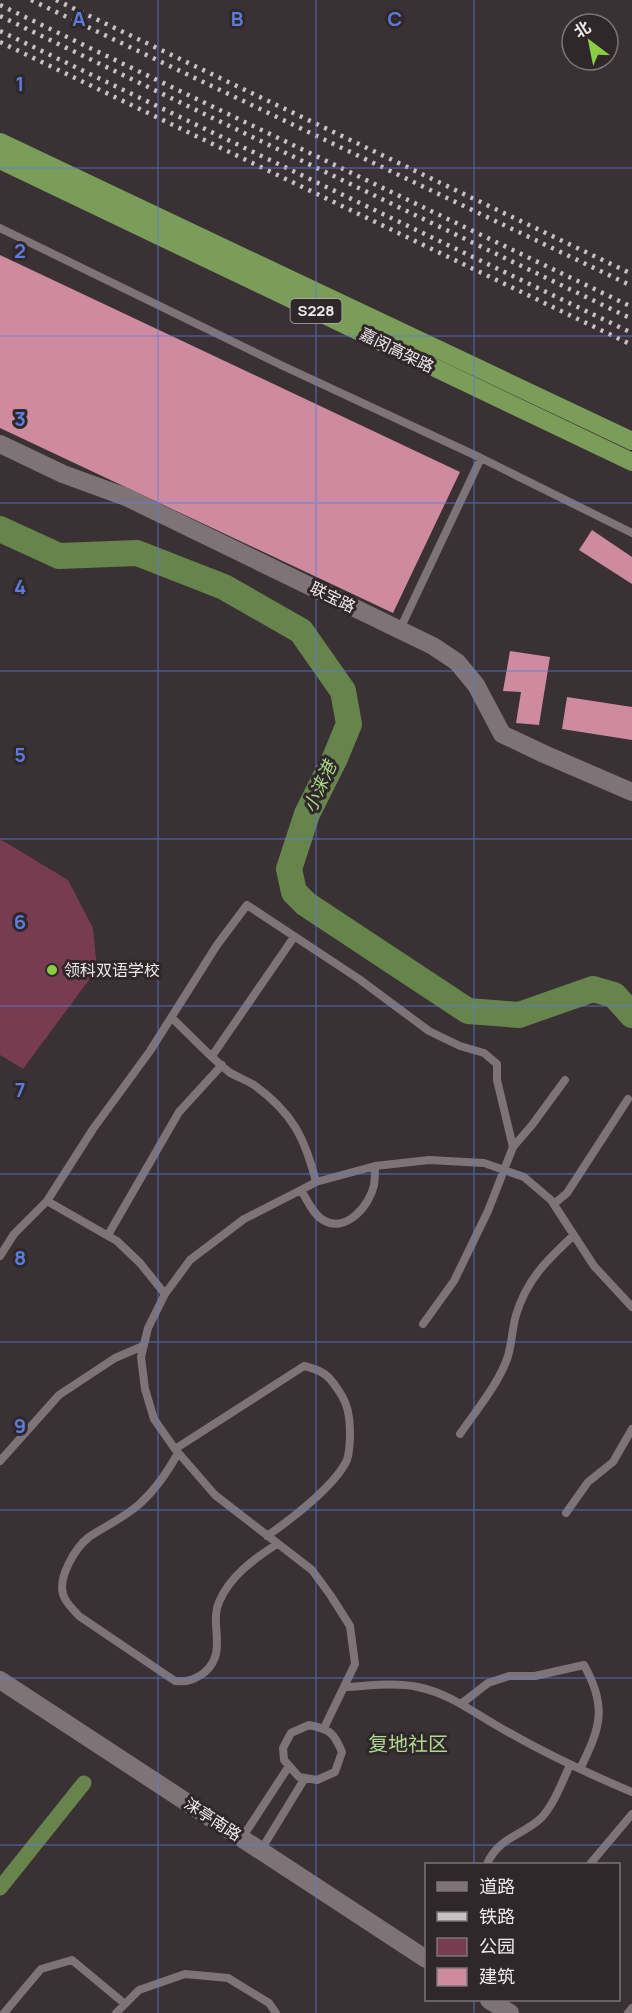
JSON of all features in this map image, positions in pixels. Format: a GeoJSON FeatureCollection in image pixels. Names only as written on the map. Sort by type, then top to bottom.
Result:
{"type":"FeatureCollection","features":[{"type":"Feature","properties":{"kind":"highway","name":"嘉闵高架路"},"geometry":{"type":"LineString","coordinates":[[0,142],[632,441]]}},
{"type":"Feature","properties":{"kind":"highway","name":"嘉闵高架路"},"geometry":{"type":"LineString","coordinates":[[0,160],[632,462]]}},
{"type":"Feature","properties":{"kind":"street","name":"联宝路"},"geometry":{"type":"LineString","coordinates":[[0,444],[63,474],[126,497],[433,645],[457,662],[476,685],[502,734],[632,792]]}},
{"type":"Feature","properties":{"kind":"street","name":"涞亭南路"},"geometry":{"type":"LineString","coordinates":[[0,1680],[425,1958]]}},
{"type":"Feature","properties":{"kind":"street"},"geometry":{"type":"LineString","coordinates":[[491,2001],[510,2013]]}},
{"type":"Feature","properties":{"kind":"lane"},"geometry":{"type":"LineString","coordinates":[[0,228],[283,366],[481,458],[632,533]]}},
{"type":"Feature","properties":{"kind":"lane"},"geometry":{"type":"LineString","coordinates":[[400,629],[481,458]]}},
{"type":"Feature","properties":{"kind":"lane"},"geometry":{"type":"LineString","coordinates":[[0,1256],[14,1234],[47,1201],[93,1129],[172,1018],[217,945],[248,904],[359,979],[429,1031],[460,1046],[484,1053],[497,1064],[497,1080],[513,1147]]}},
{"type":"Feature","properties":{"kind":"lane"},"geometry":{"type":"LineString","coordinates":[[212,1056],[294,937]]}},
{"type":"Feature","properties":{"kind":"lane"},"geometry":{"type":"LineString","coordinates":[[172,1018],[231,1073],[251,1083],[274,1100],[294,1124],[308,1151],[316,1182]]}},
{"type":"Feature","properties":{"kind":"lane"},"geometry":{"type":"LineString","coordinates":[[108,1236],[179,1112],[222,1065]]}},
{"type":"Feature","properties":{"kind":"lane"},"geometry":{"type":"LineString","coordinates":[[423,1324],[454,1281],[488,1210],[513,1147],[565,1080]]}},
{"type":"Feature","properties":{"kind":"lane"},"geometry":{"type":"LineString","coordinates":[[554,1204],[567,1193],[628,1099]]}},
{"type":"Feature","properties":{"kind":"lane"},"geometry":{"type":"LineString","coordinates":[[324,1728],[355,1664],[350,1626],[332,1596],[312,1570],[215,1495],[176,1451],[154,1419],[145,1389],[141,1357],[148,1328],[165,1294],[190,1260],[244,1219],[316,1182],[375,1166],[429,1160],[484,1163],[524,1177],[554,1204],[594,1266],[632,1307]]}},
{"type":"Feature","properties":{"kind":"lane"},"geometry":{"type":"LineString","coordinates":[[301,1190],[311,1207],[323,1220],[337,1224],[352,1219],[366,1204],[374,1186],[375,1166]]}},
{"type":"Feature","properties":{"kind":"lane"},"geometry":{"type":"LineString","coordinates":[[47,1201],[108,1236],[140,1263],[165,1294]]}},
{"type":"Feature","properties":{"kind":"lane"},"geometry":{"type":"LineString","coordinates":[[460,1434],[499,1375],[508,1356],[511,1336],[525,1291],[543,1264],[574,1235]]}},
{"type":"Feature","properties":{"kind":"lane"},"geometry":{"type":"LineString","coordinates":[[0,1461],[59,1395],[115,1358],[143,1346]]}},
{"type":"Feature","properties":{"kind":"lane"},"geometry":{"type":"LineString","coordinates":[[267,1536],[310,1503],[336,1475],[347,1459],[350,1425],[347,1405],[331,1379],[319,1370],[304,1366],[176,1451],[167,1474],[135,1508],[86,1539],[62,1578],[63,1594],[67,1603],[80,1616],[175,1681],[189,1682],[212,1666],[217,1651],[218,1604],[234,1578],[277,1544]]}},
{"type":"Feature","properties":{"kind":"lane"},"geometry":{"type":"LineString","coordinates":[[566,1513],[588,1482],[613,1462],[632,1429]]}},
{"type":"Feature","properties":{"kind":"lane"},"geometry":{"type":"LineString","coordinates":[[460,1704],[488,1683],[509,1676],[535,1676],[584,1665],[594,1682],[599,1722],[580,1769]]}},
{"type":"Feature","properties":{"kind":"lane"},"geometry":{"type":"LineString","coordinates":[[344,1687],[387,1685],[417,1687],[450,1697],[492,1724],[570,1765],[632,1792]]}},
{"type":"Feature","properties":{"kind":"lane"},"geometry":{"type":"LineString","coordinates":[[309,1725],[324,1728],[336,1737],[342,1752],[335,1772],[317,1780],[299,1777],[284,1760],[283,1748],[291,1733],[309,1725]]}},
{"type":"Feature","properties":{"kind":"lane"},"geometry":{"type":"LineString","coordinates":[[487,1863],[492,1852],[505,1841],[541,1818],[570,1765]]}},
{"type":"Feature","properties":{"kind":"lane"},"geometry":{"type":"LineString","coordinates":[[242,1838],[289,1766]]}},
{"type":"Feature","properties":{"kind":"lane"},"geometry":{"type":"LineString","coordinates":[[261,1850],[305,1778]]}},
{"type":"Feature","properties":{"kind":"lane"},"geometry":{"type":"LineString","coordinates":[[591,1863],[632,1814]]}},
{"type":"Feature","properties":{"kind":"lane"},"geometry":{"type":"LineString","coordinates":[[4,2013],[41,1969],[72,1960],[125,2004]]}},
{"type":"Feature","properties":{"kind":"lane"},"geometry":{"type":"LineString","coordinates":[[116,2013],[140,1990],[185,1974],[228,1978],[268,2004],[276,2013]]}},
{"type":"Feature","properties":{"kind":"lane"},"geometry":{"type":"LineString","coordinates":[[628,2013],[632,2008]]}},
{"type":"Feature","properties":{"kind":"green space"},"geometry":{"type":"Polygon","coordinates":[[[0,839],[68,880],[93,928],[97,969],[23,1069],[0,1055],[0,839]]]}},
{"type":"Feature","properties":{"kind":"building"},"geometry":{"type":"Polygon","coordinates":[[[0,255],[460,472],[393,613],[0,428],[0,255]]]}},
{"type":"Feature","properties":{"kind":"building"},"geometry":{"type":"Polygon","coordinates":[[[592,530],[632,557],[632,584],[579,550],[592,530]]]}},
{"type":"Feature","properties":{"kind":"building"},"geometry":{"type":"Polygon","coordinates":[[[510,651],[550,657],[539,725],[516,723],[521,692],[503,691],[510,651]]]}},
{"type":"Feature","properties":{"kind":"building"},"geometry":{"type":"Polygon","coordinates":[[[567,697],[632,707],[632,740],[562,729],[567,697]]]}},
{"type":"Feature","properties":{"kind":"waterway","name":"小涞港"},"geometry":{"type":"LineString","coordinates":[[0,529],[59,556],[137,553],[224,587],[301,631],[343,691],[349,724],[307,814],[289,869],[294,892],[306,904],[468,1011],[519,1015],[593,989],[614,995],[632,1015]]}},
{"type":"Feature","properties":{"kind":"waterway"},"geometry":{"type":"LineString","coordinates":[[0,1888],[84,1783]]}},
{"type":"Feature","properties":{"kind":"railway"},"geometry":{"type":"LineString","coordinates":[[31,0],[632,286]]}},
{"type":"Feature","properties":{"kind":"railway"},"geometry":{"type":"LineString","coordinates":[[56,0],[632,274]]}},
{"type":"Feature","properties":{"kind":"railway"},"geometry":{"type":"LineString","coordinates":[[0,5],[632,307]]}},
{"type":"Feature","properties":{"kind":"railway"},"geometry":{"type":"LineString","coordinates":[[0,16],[632,319]]}},
{"type":"Feature","properties":{"kind":"railway"},"geometry":{"type":"LineString","coordinates":[[0,31],[632,333]]}},
{"type":"Feature","properties":{"kind":"railway"},"geometry":{"type":"LineString","coordinates":[[0,42],[632,345]]}},
{"type":"Feature","properties":{"kind":"place","name":"领科双语学校"},"geometry":{"type":"Point","coordinates":[52,970]}},
{"type":"Feature","properties":{"kind":"district","name":"复地社区"},"geometry":{"type":"Point","coordinates":[408,1744]}}]}
